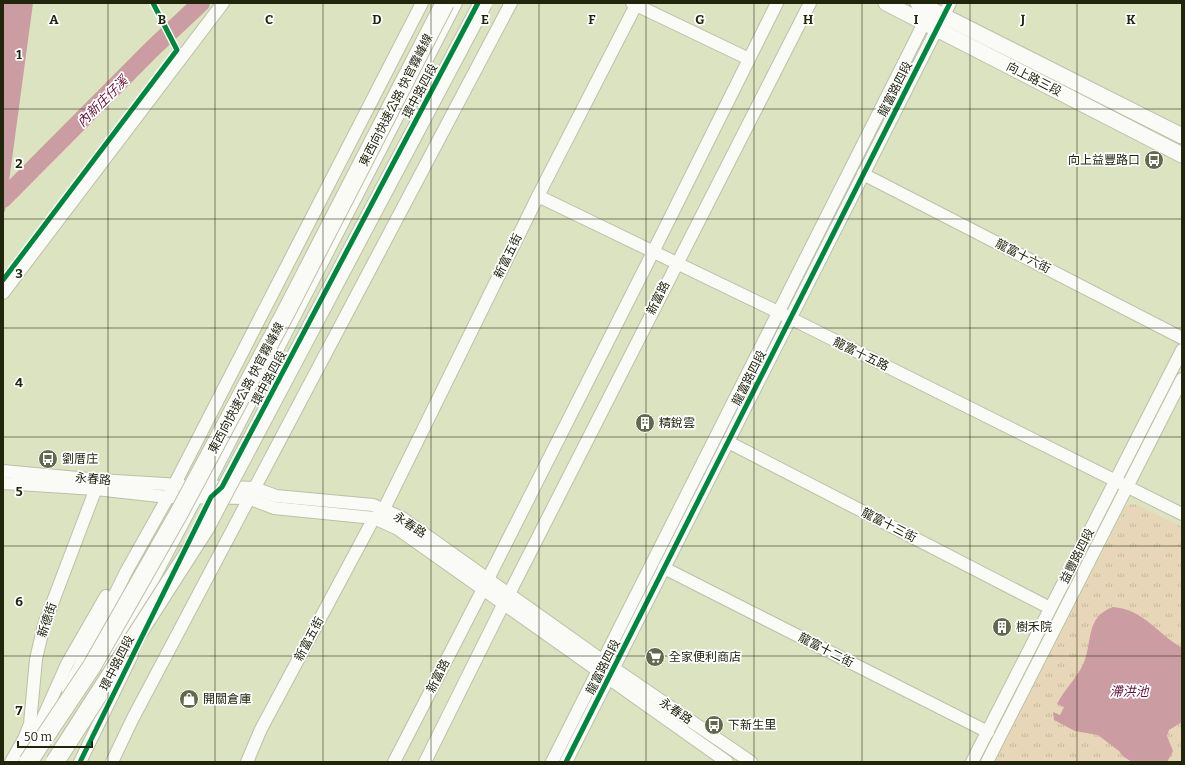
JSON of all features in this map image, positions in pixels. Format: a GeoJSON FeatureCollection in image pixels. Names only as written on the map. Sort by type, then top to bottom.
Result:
{"type":"FeatureCollection","features":[{"type":"Feature","properties":{"kind":"highway","name":"東西向快速公路 快官霧峰線"},"geometry":{"type":"LineString","coordinates":[[28,762],[92,666],[179,513],[285,314],[445,3]]}},
{"type":"Feature","properties":{"kind":"highway"},"geometry":{"type":"LineString","coordinates":[[56,762],[206,528],[483,3]]}},
{"type":"Feature","properties":{"kind":"main road","name":"向上路三段"},"geometry":{"type":"LineString","coordinates":[[886,3],[934,12],[1182,136]]}},
{"type":"Feature","properties":{"kind":"main road","name":"向上路三段"},"geometry":{"type":"LineString","coordinates":[[934,12],[1182,154]]}},
{"type":"Feature","properties":{"kind":"street"},"geometry":{"type":"LineString","coordinates":[[3,293],[222,3]]}},
{"type":"Feature","properties":{"kind":"street"},"geometry":{"type":"LineString","coordinates":[[36,762],[82,661],[126,572],[168,497],[422,3]]}},
{"type":"Feature","properties":{"kind":"street","name":"環中路四段"},"geometry":{"type":"LineString","coordinates":[[80,762],[209,492],[456,3]]}},
{"type":"Feature","properties":{"kind":"street","name":"環中路四段"},"geometry":{"type":"LineString","coordinates":[[222,487],[478,3]]}},
{"type":"Feature","properties":{"kind":"street"},"geometry":{"type":"LineString","coordinates":[[112,762],[132,720],[251,493],[511,3]]}},
{"type":"Feature","properties":{"kind":"street","name":"新富路"},"geometry":{"type":"LineString","coordinates":[[488,579],[654,252],[777,3]]}},
{"type":"Feature","properties":{"kind":"street","name":"新富路"},"geometry":{"type":"LineString","coordinates":[[509,594],[676,263],[810,3]]}},
{"type":"Feature","properties":{"kind":"street"},"geometry":{"type":"LineString","coordinates":[[634,4],[749,59]]}},
{"type":"Feature","properties":{"kind":"street","name":"新富五街"},"geometry":{"type":"LineString","coordinates":[[384,509],[634,4]]}},
{"type":"Feature","properties":{"kind":"street","name":"龍富路四段"},"geometry":{"type":"LineString","coordinates":[[566,762],[863,174],[934,12]]}},
{"type":"Feature","properties":{"kind":"street","name":"龍富路四段"},"geometry":{"type":"LineString","coordinates":[[552,762],[778,312],[934,12]]}},
{"type":"Feature","properties":{"kind":"street","name":"龍富十六街"},"geometry":{"type":"LineString","coordinates":[[863,174],[1182,338]]}},
{"type":"Feature","properties":{"kind":"street","name":"龍富十五路"},"geometry":{"type":"LineString","coordinates":[[538,196],[778,312],[1182,514]]}},
{"type":"Feature","properties":{"kind":"street","name":"益豐路四段"},"geometry":{"type":"LineString","coordinates":[[972,762],[1182,350]]}},
{"type":"Feature","properties":{"kind":"street","name":"益豐路四段"},"geometry":{"type":"LineString","coordinates":[[987,762],[1128,487],[1182,378]]}},
{"type":"Feature","properties":{"kind":"street","name":"龍富十三街"},"geometry":{"type":"LineString","coordinates":[[728,442],[1050,608]]}},
{"type":"Feature","properties":{"kind":"street","name":"永春路"},"geometry":{"type":"LineString","coordinates":[[3,471],[168,497],[197,496]]}},
{"type":"Feature","properties":{"kind":"street","name":"永春路"},"geometry":{"type":"LineString","coordinates":[[3,483],[98,485],[174,484],[209,492],[251,493],[274,508],[374,518],[398,529],[503,605],[751,762]]}},
{"type":"Feature","properties":{"kind":"street","name":"新德街"},"geometry":{"type":"LineString","coordinates":[[11,762],[30,724],[36,659],[44,625],[98,485]]}},
{"type":"Feature","properties":{"kind":"street","name":"永春路"},"geometry":{"type":"LineString","coordinates":[[209,492],[222,487],[276,496],[373,505],[384,509],[402,518],[509,594],[600,666]]}},
{"type":"Feature","properties":{"kind":"street","name":"環中路四段"},"geometry":{"type":"LineString","coordinates":[[59,762],[72,734],[197,496],[209,492]]}},
{"type":"Feature","properties":{"kind":"street","name":"新富五街"},"geometry":{"type":"LineString","coordinates":[[247,762],[261,729],[374,518]]}},
{"type":"Feature","properties":{"kind":"street","name":"龍富十二街"},"geometry":{"type":"LineString","coordinates":[[664,568],[988,732]]}},
{"type":"Feature","properties":{"kind":"street"},"geometry":{"type":"LineString","coordinates":[[23,762],[67,664],[103,600],[126,572]]}},
{"type":"Feature","properties":{"kind":"street","name":"新富路"},"geometry":{"type":"LineString","coordinates":[[394,762],[482,591]]}},
{"type":"Feature","properties":{"kind":"street"},"geometry":{"type":"LineString","coordinates":[[425,762],[503,605]]}},
{"type":"Feature","properties":{"kind":"street","name":"永春路"},"geometry":{"type":"LineString","coordinates":[[611,673],[727,762]]}},
{"type":"Feature","properties":{"kind":"green space"},"geometry":{"type":"Polygon","coordinates":[[[1135,504],[1182,527],[1182,762],[995,762],[1125,508],[1128,505],[1135,504]]]}},
{"type":"Feature","properties":{"kind":"water"},"geometry":{"type":"Polygon","coordinates":[[[3,3],[33,3],[5,211],[3,213],[3,3]]]}},
{"type":"Feature","properties":{"kind":"water","name":"滯洪池"},"geometry":{"type":"Polygon","coordinates":[[[1113,607],[1133,612],[1142,617],[1182,648],[1182,722],[1169,730],[1167,736],[1173,751],[1167,762],[1132,762],[1098,735],[1075,731],[1054,720],[1053,712],[1060,715],[1064,707],[1057,704],[1083,665],[1094,624],[1104,611],[1113,607]]]}},
{"type":"Feature","properties":{"kind":"waterway","name":"內新庄仔溪"},"geometry":{"type":"LineString","coordinates":[[3,199],[152,49],[201,3]]}},
{"type":"Feature","properties":{"kind":"cycle path"},"geometry":{"type":"LineString","coordinates":[[3,280],[177,50],[153,3]]}},
{"type":"Feature","properties":{"kind":"cycle path"},"geometry":{"type":"LineString","coordinates":[[80,762],[211,497],[222,487],[478,3]]}},
{"type":"Feature","properties":{"kind":"cycle path"},"geometry":{"type":"LineString","coordinates":[[566,762],[950,3]]}},
{"type":"Feature","properties":{"kind":"place","name":"向上益豐路口"},"geometry":{"type":"Point","coordinates":[1154,160]}},
{"type":"Feature","properties":{"kind":"place","name":"精銳雲"},"geometry":{"type":"Point","coordinates":[645,423]}},
{"type":"Feature","properties":{"kind":"place","name":"劉厝庄"},"geometry":{"type":"Point","coordinates":[48,459]}},
{"type":"Feature","properties":{"kind":"place","name":"樹禾院"},"geometry":{"type":"Point","coordinates":[1002,627]}},
{"type":"Feature","properties":{"kind":"place","name":"全家便利商店"},"geometry":{"type":"Point","coordinates":[655,657]}},
{"type":"Feature","properties":{"kind":"place","name":"開關倉庫"},"geometry":{"type":"Point","coordinates":[189,699]}},
{"type":"Feature","properties":{"kind":"place","name":"下新生里"},"geometry":{"type":"Point","coordinates":[714,725]}}]}
